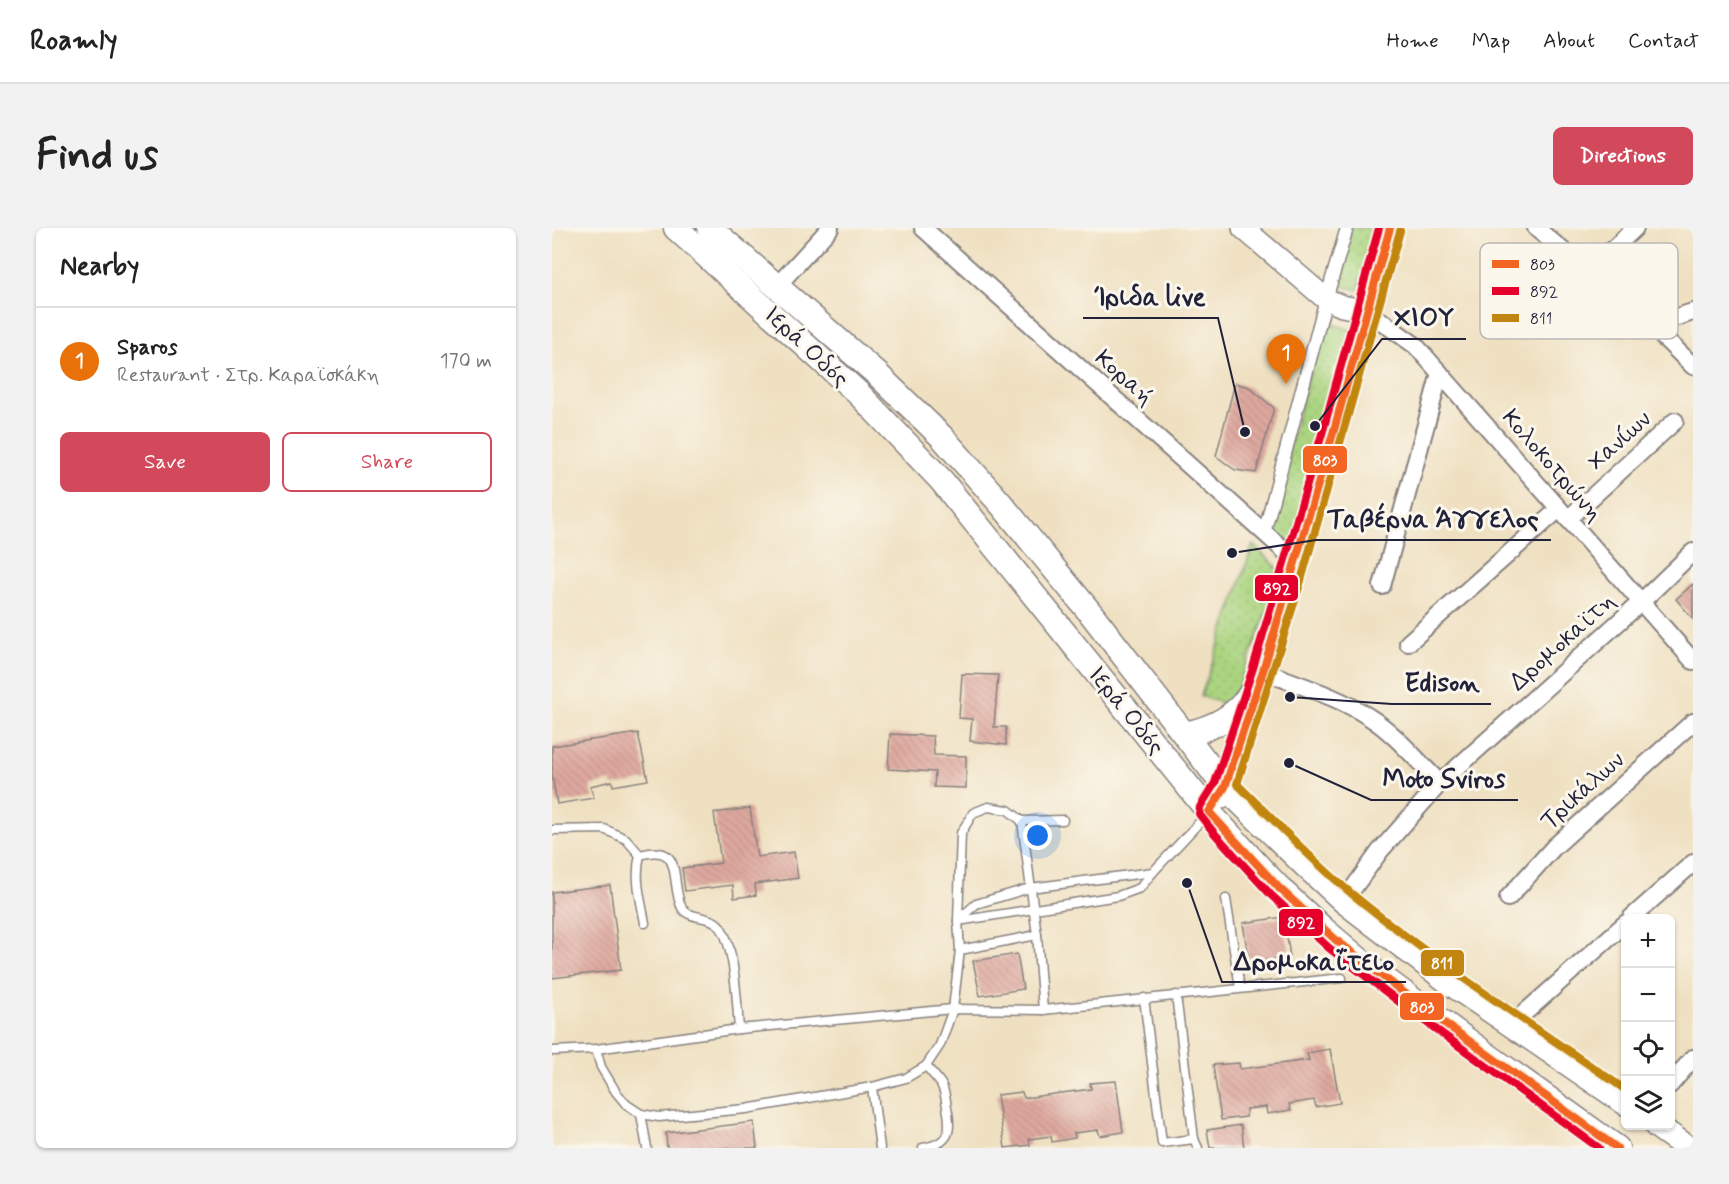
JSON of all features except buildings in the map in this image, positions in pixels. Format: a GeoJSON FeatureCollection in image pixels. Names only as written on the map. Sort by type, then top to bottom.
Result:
{"type":"FeatureCollection","features":[{"type":"Feature","properties":{"kind":"main road","name":"Ιερά Οδός"},"geometry":{"type":"LineString","coordinates":[[676,228],[859,394],[941,480],[1209,812],[1284,893],[1363,963],[1617,1148]]}},
{"type":"Feature","properties":{"kind":"main road","name":"Ιερά Οδός"},"geometry":{"type":"LineString","coordinates":[[710,228],[877,374],[949,444],[1093,616],[1225,787],[1305,866],[1344,901],[1449,982],[1621,1100]]}},
{"type":"Feature","properties":{"kind":"main road"},"geometry":{"type":"LineString","coordinates":[[1209,812],[1225,787],[1263,671],[1390,228]]}},
{"type":"Feature","properties":{"kind":"main road"},"geometry":{"type":"LineString","coordinates":[[1185,734],[1205,729],[1235,713],[1256,687],[1263,671]]}},
{"type":"Feature","properties":{"kind":"main road"},"geometry":{"type":"LineString","coordinates":[[1664,1130],[1688,1148]]}},
{"type":"Feature","properties":{"kind":"street"},"geometry":{"type":"LineString","coordinates":[[776,287],[830,228]]}},
{"type":"Feature","properties":{"kind":"street","name":"Κοραή"},"geometry":{"type":"LineString","coordinates":[[922,228],[1296,561]]}},
{"type":"Feature","properties":{"kind":"street"},"geometry":{"type":"LineString","coordinates":[[1243,228],[1326,299],[1342,306],[1367,311]]}},
{"type":"Feature","properties":{"kind":"street"},"geometry":{"type":"LineString","coordinates":[[1264,533],[1347,228]]}},
{"type":"Feature","properties":{"kind":"street"},"geometry":{"type":"LineString","coordinates":[[1536,228],[1553,243]]}},
{"type":"Feature","properties":{"kind":"street"},"geometry":{"type":"LineString","coordinates":[[1619,243],[1635,228]]}},
{"type":"Feature","properties":{"kind":"street","name":"Κολοκοτρώνη"},"geometry":{"type":"LineString","coordinates":[[1367,311],[1416,346],[1693,662]]}},
{"type":"Feature","properties":{"kind":"street"},"geometry":{"type":"LineString","coordinates":[[1678,317],[1693,312]]}},
{"type":"Feature","properties":{"kind":"street"},"geometry":{"type":"LineString","coordinates":[[1665,339],[1693,366]]}},
{"type":"Feature","properties":{"kind":"street"},"geometry":{"type":"LineString","coordinates":[[1382,586],[1440,373]]}},
{"type":"Feature","properties":{"kind":"street","name":"Χανίων"},"geometry":{"type":"LineString","coordinates":[[1408,643],[1676,421]]}},
{"type":"Feature","properties":{"kind":"street","name":"Δρομοκαϊτη"},"geometry":{"type":"LineString","coordinates":[[1344,901],[1380,851],[1440,783],[1641,602],[1693,552]]}},
{"type":"Feature","properties":{"kind":"street"},"geometry":{"type":"LineString","coordinates":[[1263,671],[1353,707],[1371,718],[1440,783]]}},
{"type":"Feature","properties":{"kind":"street","name":"Τρικάλων"},"geometry":{"type":"LineString","coordinates":[[1508,898],[1554,847],[1693,722]]}},
{"type":"Feature","properties":{"kind":"street"},"geometry":{"type":"LineString","coordinates":[[1636,914],[1693,863]]}},
{"type":"Feature","properties":{"kind":"street"},"geometry":{"type":"LineString","coordinates":[[1512,1024],[1621,927]]}},
{"type":"Feature","properties":{"kind":"street"},"geometry":{"type":"LineString","coordinates":[[1675,1080],[1693,1058]]}},
{"type":"Feature","properties":{"kind":"lane"},"geometry":{"type":"LineString","coordinates":[[596,1049],[601,1067],[626,1104],[641,1114],[659,1117],[746,1109],[872,1088],[906,1078],[926,1066],[940,1045],[953,1009],[960,950],[958,921],[961,833],[973,813],[988,807],[1008,810],[1022,821],[1063,820]]}},
{"type":"Feature","properties":{"kind":"lane"},"geometry":{"type":"LineString","coordinates":[[958,921],[1118,896],[1140,888],[1209,812]]}},
{"type":"Feature","properties":{"kind":"lane"},"geometry":{"type":"LineString","coordinates":[[1022,821],[1037,935],[1043,1010]]}},
{"type":"Feature","properties":{"kind":"lane"},"geometry":{"type":"LineString","coordinates":[[552,830],[604,829],[626,839],[640,855]]}},
{"type":"Feature","properties":{"kind":"lane"},"geometry":{"type":"LineString","coordinates":[[640,855],[657,852],[669,857],[675,869],[679,898],[687,914],[714,921],[719,925],[724,934],[736,977],[739,1029]]}},
{"type":"Feature","properties":{"kind":"lane"},"geometry":{"type":"LineString","coordinates":[[640,855],[637,882],[645,923]]}},
{"type":"Feature","properties":{"kind":"lane"},"geometry":{"type":"LineString","coordinates":[[958,921],[976,904],[1030,888],[1153,872]]}},
{"type":"Feature","properties":{"kind":"lane"},"geometry":{"type":"LineString","coordinates":[[1226,899],[1240,988]]}},
{"type":"Feature","properties":{"kind":"lane"},"geometry":{"type":"LineString","coordinates":[[960,950],[1037,935]]}},
{"type":"Feature","properties":{"kind":"lane"},"geometry":{"type":"LineString","coordinates":[[552,1052],[596,1049],[739,1029],[953,1009],[1043,1010],[1342,978]]}},
{"type":"Feature","properties":{"kind":"lane"},"geometry":{"type":"LineString","coordinates":[[1176,995],[1194,1139],[1198,1148]]}},
{"type":"Feature","properties":{"kind":"lane"},"geometry":{"type":"LineString","coordinates":[[1144,998],[1160,1145],[1194,1139]]}},
{"type":"Feature","properties":{"kind":"lane"},"geometry":{"type":"LineString","coordinates":[[924,1148],[944,1141],[949,1133],[950,1121],[941,1083],[926,1066]]}},
{"type":"Feature","properties":{"kind":"lane"},"geometry":{"type":"LineString","coordinates":[[872,1088],[880,1148]]}},
{"type":"Feature","properties":{"kind":"lane"},"geometry":{"type":"LineString","coordinates":[[641,1114],[647,1148]]}},
{"type":"Feature","properties":{"kind":"green space"},"geometry":{"type":"Polygon","coordinates":[[[1351,228],[1377,228],[1358,290],[1334,284],[1351,228]]]}},
{"type":"Feature","properties":{"kind":"green space"},"geometry":{"type":"Polygon","coordinates":[[[1324,321],[1353,331],[1289,553],[1266,532],[1324,321]]]}},
{"type":"Feature","properties":{"kind":"green space"},"geometry":{"type":"Polygon","coordinates":[[[1253,545],[1282,572],[1231,706],[1201,696],[1253,545]]]}},
{"type":"Feature","properties":{"kind":"transit line","name":"892"},"geometry":{"type":"LineString","coordinates":[[1379,228],[1324,427],[1253,668],[1215,783],[1200,807],[1199,814],[1271,895],[1329,948],[1415,1014],[1599,1148]]}},
{"type":"Feature","properties":{"kind":"transit line","name":"803"},"geometry":{"type":"LineString","coordinates":[[1390,228],[1334,430],[1263,671],[1225,787],[1209,812],[1279,888],[1336,940],[1421,1006],[1617,1148]]}},
{"type":"Feature","properties":{"kind":"transit line","name":"811"},"geometry":{"type":"LineString","coordinates":[[1400,231],[1300,584],[1237,784],[1322,868],[1352,894],[1418,946],[1621,1087]]}},
{"type":"Feature","properties":{"kind":"place","name":"Sparos"},"geometry":{"type":"Point","coordinates":[1286,384]}},
{"type":"Feature","properties":{"kind":"place","name":"ΧΙΟΥ"},"geometry":{"type":"Point","coordinates":[1315,426]}},
{"type":"Feature","properties":{"kind":"place","name":"Ίριδα live"},"geometry":{"type":"Point","coordinates":[1245,432]}},
{"type":"Feature","properties":{"kind":"place","name":"Ταβέρνα Άγγελος"},"geometry":{"type":"Point","coordinates":[1232,553]}},
{"type":"Feature","properties":{"kind":"place","name":"Edison"},"geometry":{"type":"Point","coordinates":[1290,697]}},
{"type":"Feature","properties":{"kind":"place","name":"Moto Sviros"},"geometry":{"type":"Point","coordinates":[1289,763]}},
{"type":"Feature","properties":{"kind":"place","name":"Δρομοκαΐτειο"},"geometry":{"type":"Point","coordinates":[1187,883]}}]}
